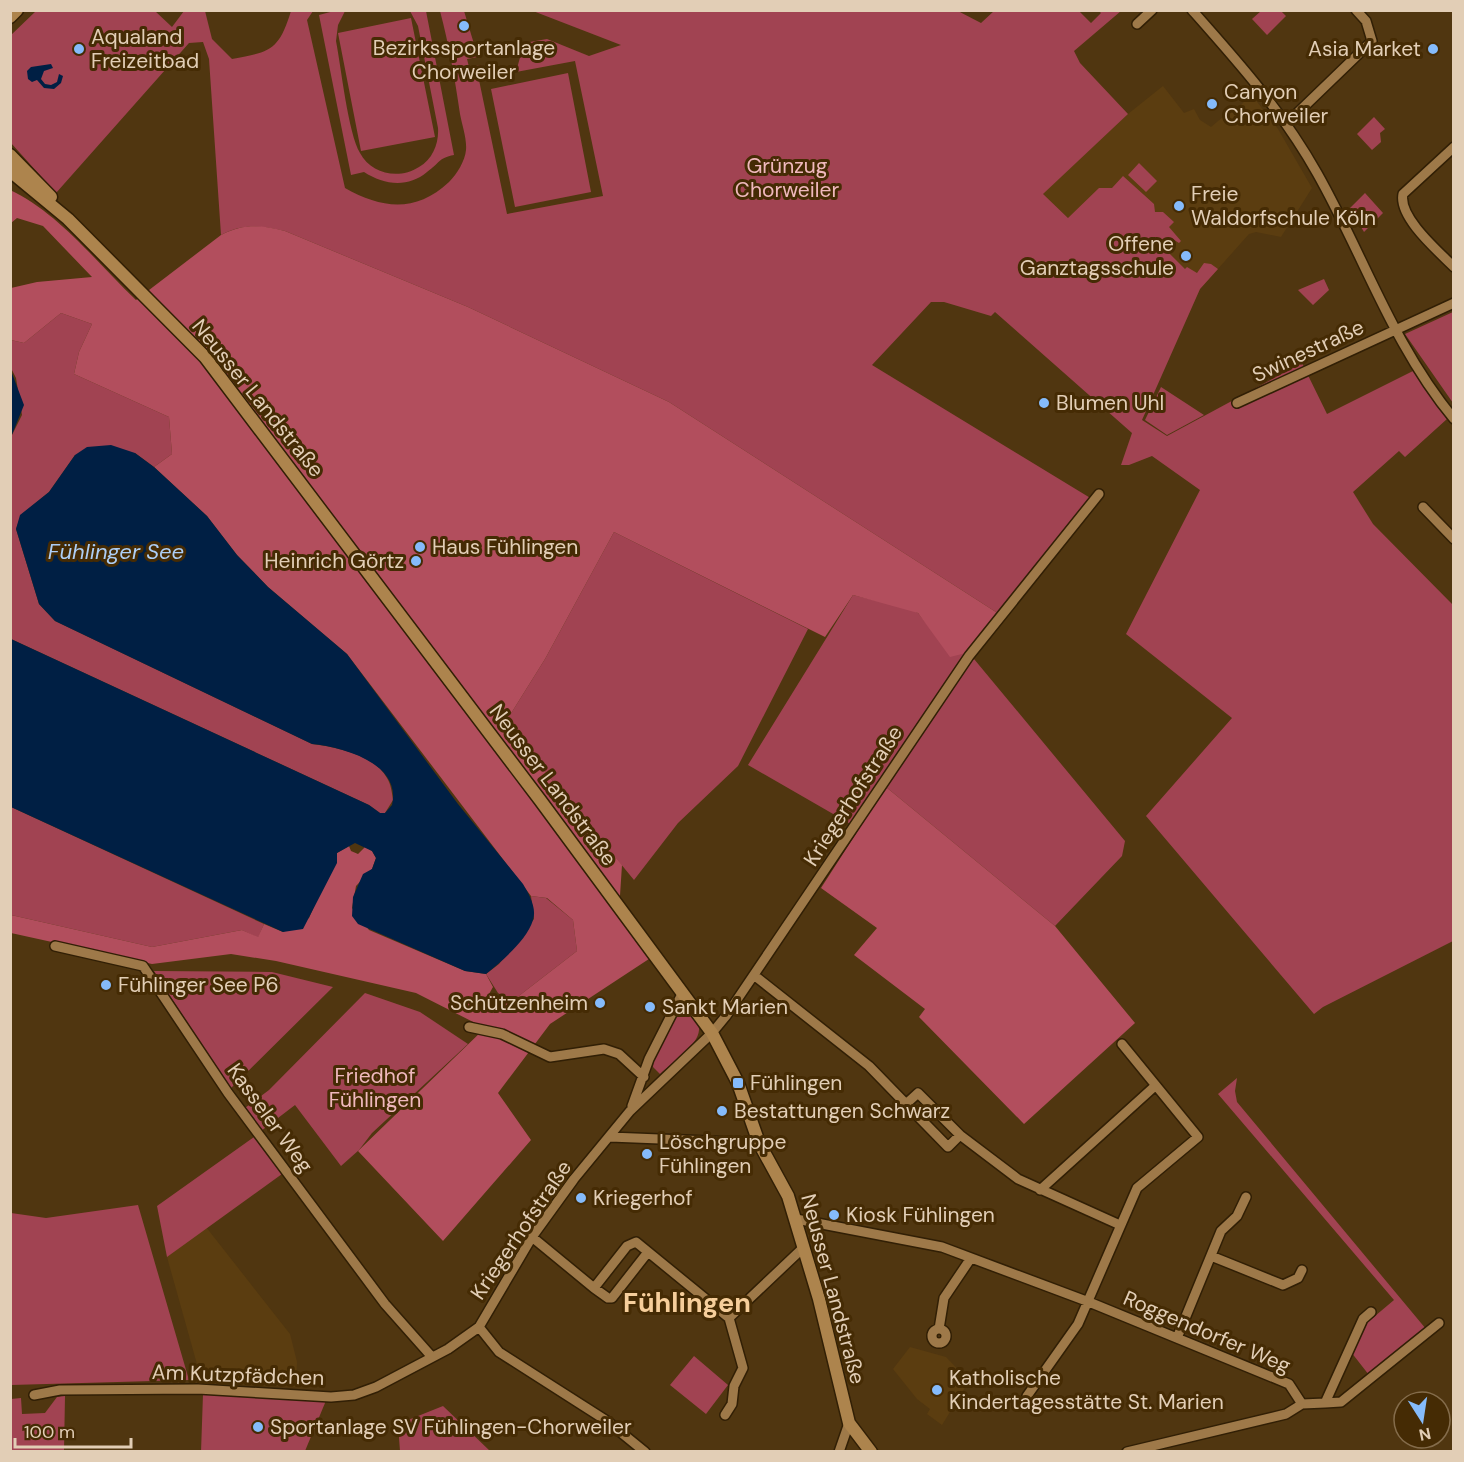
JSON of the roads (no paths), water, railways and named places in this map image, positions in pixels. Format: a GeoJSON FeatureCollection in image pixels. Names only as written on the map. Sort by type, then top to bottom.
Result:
{"type":"FeatureCollection","features":[{"type":"Feature","properties":{"kind":"main road"},"geometry":{"type":"LineString","coordinates":[[10,16],[17,10]]}},
{"type":"Feature","properties":{"kind":"main road","name":"Neusser Landstraße"},"geometry":{"type":"LineString","coordinates":[[10,155],[38,182],[68,219]]}},
{"type":"Feature","properties":{"kind":"main road","name":"Neusser Landstraße"},"geometry":{"type":"LineString","coordinates":[[10,171],[68,219],[174,324],[241,402],[712,1033],[738,1083],[759,1143],[782,1182],[804,1247],[849,1424],[871,1452]]}},
{"type":"Feature","properties":{"kind":"street"},"geometry":{"type":"LineString","coordinates":[[1137,24],[1152,10]]}},
{"type":"Feature","properties":{"kind":"street"},"geometry":{"type":"LineString","coordinates":[[1192,10],[1267,95],[1287,123],[1318,175],[1394,330],[1426,384],[1454,419]]}},
{"type":"Feature","properties":{"kind":"street"},"geometry":{"type":"LineString","coordinates":[[1287,123],[1372,41],[1366,21],[1356,10]]}},
{"type":"Feature","properties":{"kind":"street"},"geometry":{"type":"LineString","coordinates":[[1454,147],[1403,194],[1401,201],[1405,214],[1454,267]]}},
{"type":"Feature","properties":{"kind":"street","name":"Swinestraße"},"geometry":{"type":"LineString","coordinates":[[1237,403],[1454,303]]}},
{"type":"Feature","properties":{"kind":"street","name":"Kriegerhofstraße"},"geometry":{"type":"LineString","coordinates":[[432,1357],[479,1327],[532,1237],[574,1179],[630,1111],[712,1033],[755,976],[969,656],[1099,494]]}},
{"type":"Feature","properties":{"kind":"street"},"geometry":{"type":"LineString","coordinates":[[1423,507],[1454,539]]}},
{"type":"Feature","properties":{"kind":"street","name":"Kasseler Weg"},"geometry":{"type":"LineString","coordinates":[[55,946],[143,966],[228,1093],[385,1304],[432,1357]]}},
{"type":"Feature","properties":{"kind":"street"},"geometry":{"type":"LineString","coordinates":[[755,976],[869,1066],[948,1146],[960,1136]]}},
{"type":"Feature","properties":{"kind":"street","name":"Kriegerhofstraße"},"geometry":{"type":"LineString","coordinates":[[630,1111],[649,1059],[682,992]]}},
{"type":"Feature","properties":{"kind":"street"},"geometry":{"type":"LineString","coordinates":[[470,1027],[502,1034],[550,1057],[604,1049],[613,1051],[644,1077]]}},
{"type":"Feature","properties":{"kind":"street"},"geometry":{"type":"LineString","coordinates":[[1027,1396],[1078,1324],[1137,1188],[1198,1137],[1122,1044]]}},
{"type":"Feature","properties":{"kind":"street"},"geometry":{"type":"LineString","coordinates":[[1040,1190],[1155,1086]]}},
{"type":"Feature","properties":{"kind":"street"},"geometry":{"type":"LineString","coordinates":[[906,1104],[918,1093],[960,1136],[1007,1172],[1040,1190],[1120,1225]]}},
{"type":"Feature","properties":{"kind":"street"},"geometry":{"type":"LineString","coordinates":[[610,1137],[759,1143]]}},
{"type":"Feature","properties":{"kind":"street"},"geometry":{"type":"LineString","coordinates":[[1177,1338],[1221,1231],[1237,1216],[1246,1197]]}},
{"type":"Feature","properties":{"kind":"street","name":"Roggendorfer Weg"},"geometry":{"type":"LineString","coordinates":[[796,1219],[942,1247],[1089,1302],[1289,1384],[1302,1404],[1341,1402],[1439,1323]]}},
{"type":"Feature","properties":{"kind":"street"},"geometry":{"type":"LineString","coordinates":[[532,1237],[608,1298],[612,1298],[648,1252]]}},
{"type":"Feature","properties":{"kind":"street"},"geometry":{"type":"LineString","coordinates":[[594,1288],[632,1242],[648,1252],[729,1318],[743,1368],[734,1386],[732,1404],[725,1415]]}},
{"type":"Feature","properties":{"kind":"street"},"geometry":{"type":"LineString","coordinates":[[729,1318],[804,1247]]}},
{"type":"Feature","properties":{"kind":"street"},"geometry":{"type":"LineString","coordinates":[[1211,1256],[1283,1285],[1298,1278],[1302,1270]]}},
{"type":"Feature","properties":{"kind":"street"},"geometry":{"type":"LineString","coordinates":[[939,1329],[944,1298],[971,1258]]}},
{"type":"Feature","properties":{"kind":"street"},"geometry":{"type":"LineString","coordinates":[[1325,1403],[1363,1319],[1371,1312]]}},
{"type":"Feature","properties":{"kind":"street"},"geometry":{"type":"LineString","coordinates":[[479,1327],[499,1352],[608,1422],[645,1452]]}},
{"type":"Feature","properties":{"kind":"street","name":"Am Kutzpfädchen"},"geometry":{"type":"LineString","coordinates":[[34,1395],[60,1390],[198,1389],[331,1397],[354,1395],[376,1387],[432,1357]]}},
{"type":"Feature","properties":{"kind":"street"},"geometry":{"type":"LineString","coordinates":[[1127,1452],[1286,1414],[1302,1404]]}},
{"type":"Feature","properties":{"kind":"street"},"geometry":{"type":"LineString","coordinates":[[839,1452],[849,1424]]}},
{"type":"Feature","properties":{"kind":"water"},"geometry":{"type":"Polygon","coordinates":[[[51,64],[53,68],[44,71],[41,79],[45,84],[51,85],[57,82],[59,74],[63,76],[61,83],[54,89],[44,88],[37,80],[32,82],[28,79],[27,71],[31,67],[51,64]]]}},
{"type":"Feature","properties":{"kind":"water"},"geometry":{"type":"Polygon","coordinates":[[[10,368],[24,405],[11,437],[10,437],[10,368]]]}},
{"type":"Feature","properties":{"kind":"water","name":"Fühlinger See"},"geometry":{"type":"Polygon","coordinates":[[[111,445],[135,453],[154,467],[207,516],[237,555],[268,587],[347,654],[458,804],[523,884],[534,911],[530,928],[513,950],[486,974],[465,971],[358,924],[352,916],[353,897],[363,874],[372,869],[376,858],[372,851],[355,843],[337,853],[337,863],[303,929],[283,932],[11,807],[11,639],[369,805],[380,813],[385,813],[392,805],[393,790],[388,778],[367,760],[339,749],[312,744],[55,621],[39,604],[16,529],[20,515],[49,492],[75,455],[87,447],[111,445]]]}},
{"type":"Feature","properties":{"kind":"place","name":"Bezirkssportanlage Chorweiler"},"geometry":{"type":"Point","coordinates":[464,26]}},
{"type":"Feature","properties":{"kind":"place","name":"Aqualand Freizeitbad"},"geometry":{"type":"Point","coordinates":[79,49]}},
{"type":"Feature","properties":{"kind":"place","name":"Asia Market"},"geometry":{"type":"Point","coordinates":[1433,49]}},
{"type":"Feature","properties":{"kind":"place","name":"Canyon Chorweiler"},"geometry":{"type":"Point","coordinates":[1212,104]}},
{"type":"Feature","properties":{"kind":"place","name":"Freie Waldorfschule Köln"},"geometry":{"type":"Point","coordinates":[1179,206]}},
{"type":"Feature","properties":{"kind":"place","name":"Offene Ganztagsschule"},"geometry":{"type":"Point","coordinates":[1186,256]}},
{"type":"Feature","properties":{"kind":"place","name":"Blumen Uhl"},"geometry":{"type":"Point","coordinates":[1044,403]}},
{"type":"Feature","properties":{"kind":"place","name":"Haus Fühlingen"},"geometry":{"type":"Point","coordinates":[420,547]}},
{"type":"Feature","properties":{"kind":"place","name":"Heinrich Görtz"},"geometry":{"type":"Point","coordinates":[416,561]}},
{"type":"Feature","properties":{"kind":"place","name":"Fühlinger See P6"},"geometry":{"type":"Point","coordinates":[106,985]}},
{"type":"Feature","properties":{"kind":"place","name":"Schützenheim"},"geometry":{"type":"Point","coordinates":[600,1003]}},
{"type":"Feature","properties":{"kind":"place","name":"Sankt Marien"},"geometry":{"type":"Point","coordinates":[650,1007]}},
{"type":"Feature","properties":{"kind":"place","name":"Fühlingen"},"geometry":{"type":"Point","coordinates":[738,1083]}},
{"type":"Feature","properties":{"kind":"place","name":"Bestattungen Schwarz"},"geometry":{"type":"Point","coordinates":[722,1111]}},
{"type":"Feature","properties":{"kind":"place","name":"Löschgruppe Fühlingen"},"geometry":{"type":"Point","coordinates":[647,1154]}},
{"type":"Feature","properties":{"kind":"place","name":"Kriegerhof"},"geometry":{"type":"Point","coordinates":[581,1198]}},
{"type":"Feature","properties":{"kind":"place","name":"Kiosk Fühlingen"},"geometry":{"type":"Point","coordinates":[834,1215]}},
{"type":"Feature","properties":{"kind":"place","name":"Katholische Kindertagesstätte St. Marien"},"geometry":{"type":"Point","coordinates":[937,1390]}},
{"type":"Feature","properties":{"kind":"place","name":"Sportanlage SV Fühlingen-Chorweiler"},"geometry":{"type":"Point","coordinates":[258,1427]}},
{"type":"Feature","properties":{"kind":"district","name":"Fühlingen"},"geometry":{"type":"Point","coordinates":[687,1302]}},
{"type":"Feature","properties":{"kind":"park label","name":"Grünzug Chorweiler"},"geometry":{"type":"Point","coordinates":[787,178]}},
{"type":"Feature","properties":{"kind":"park label","name":"Friedhof Fühlingen"},"geometry":{"type":"Point","coordinates":[375,1088]}}]}
